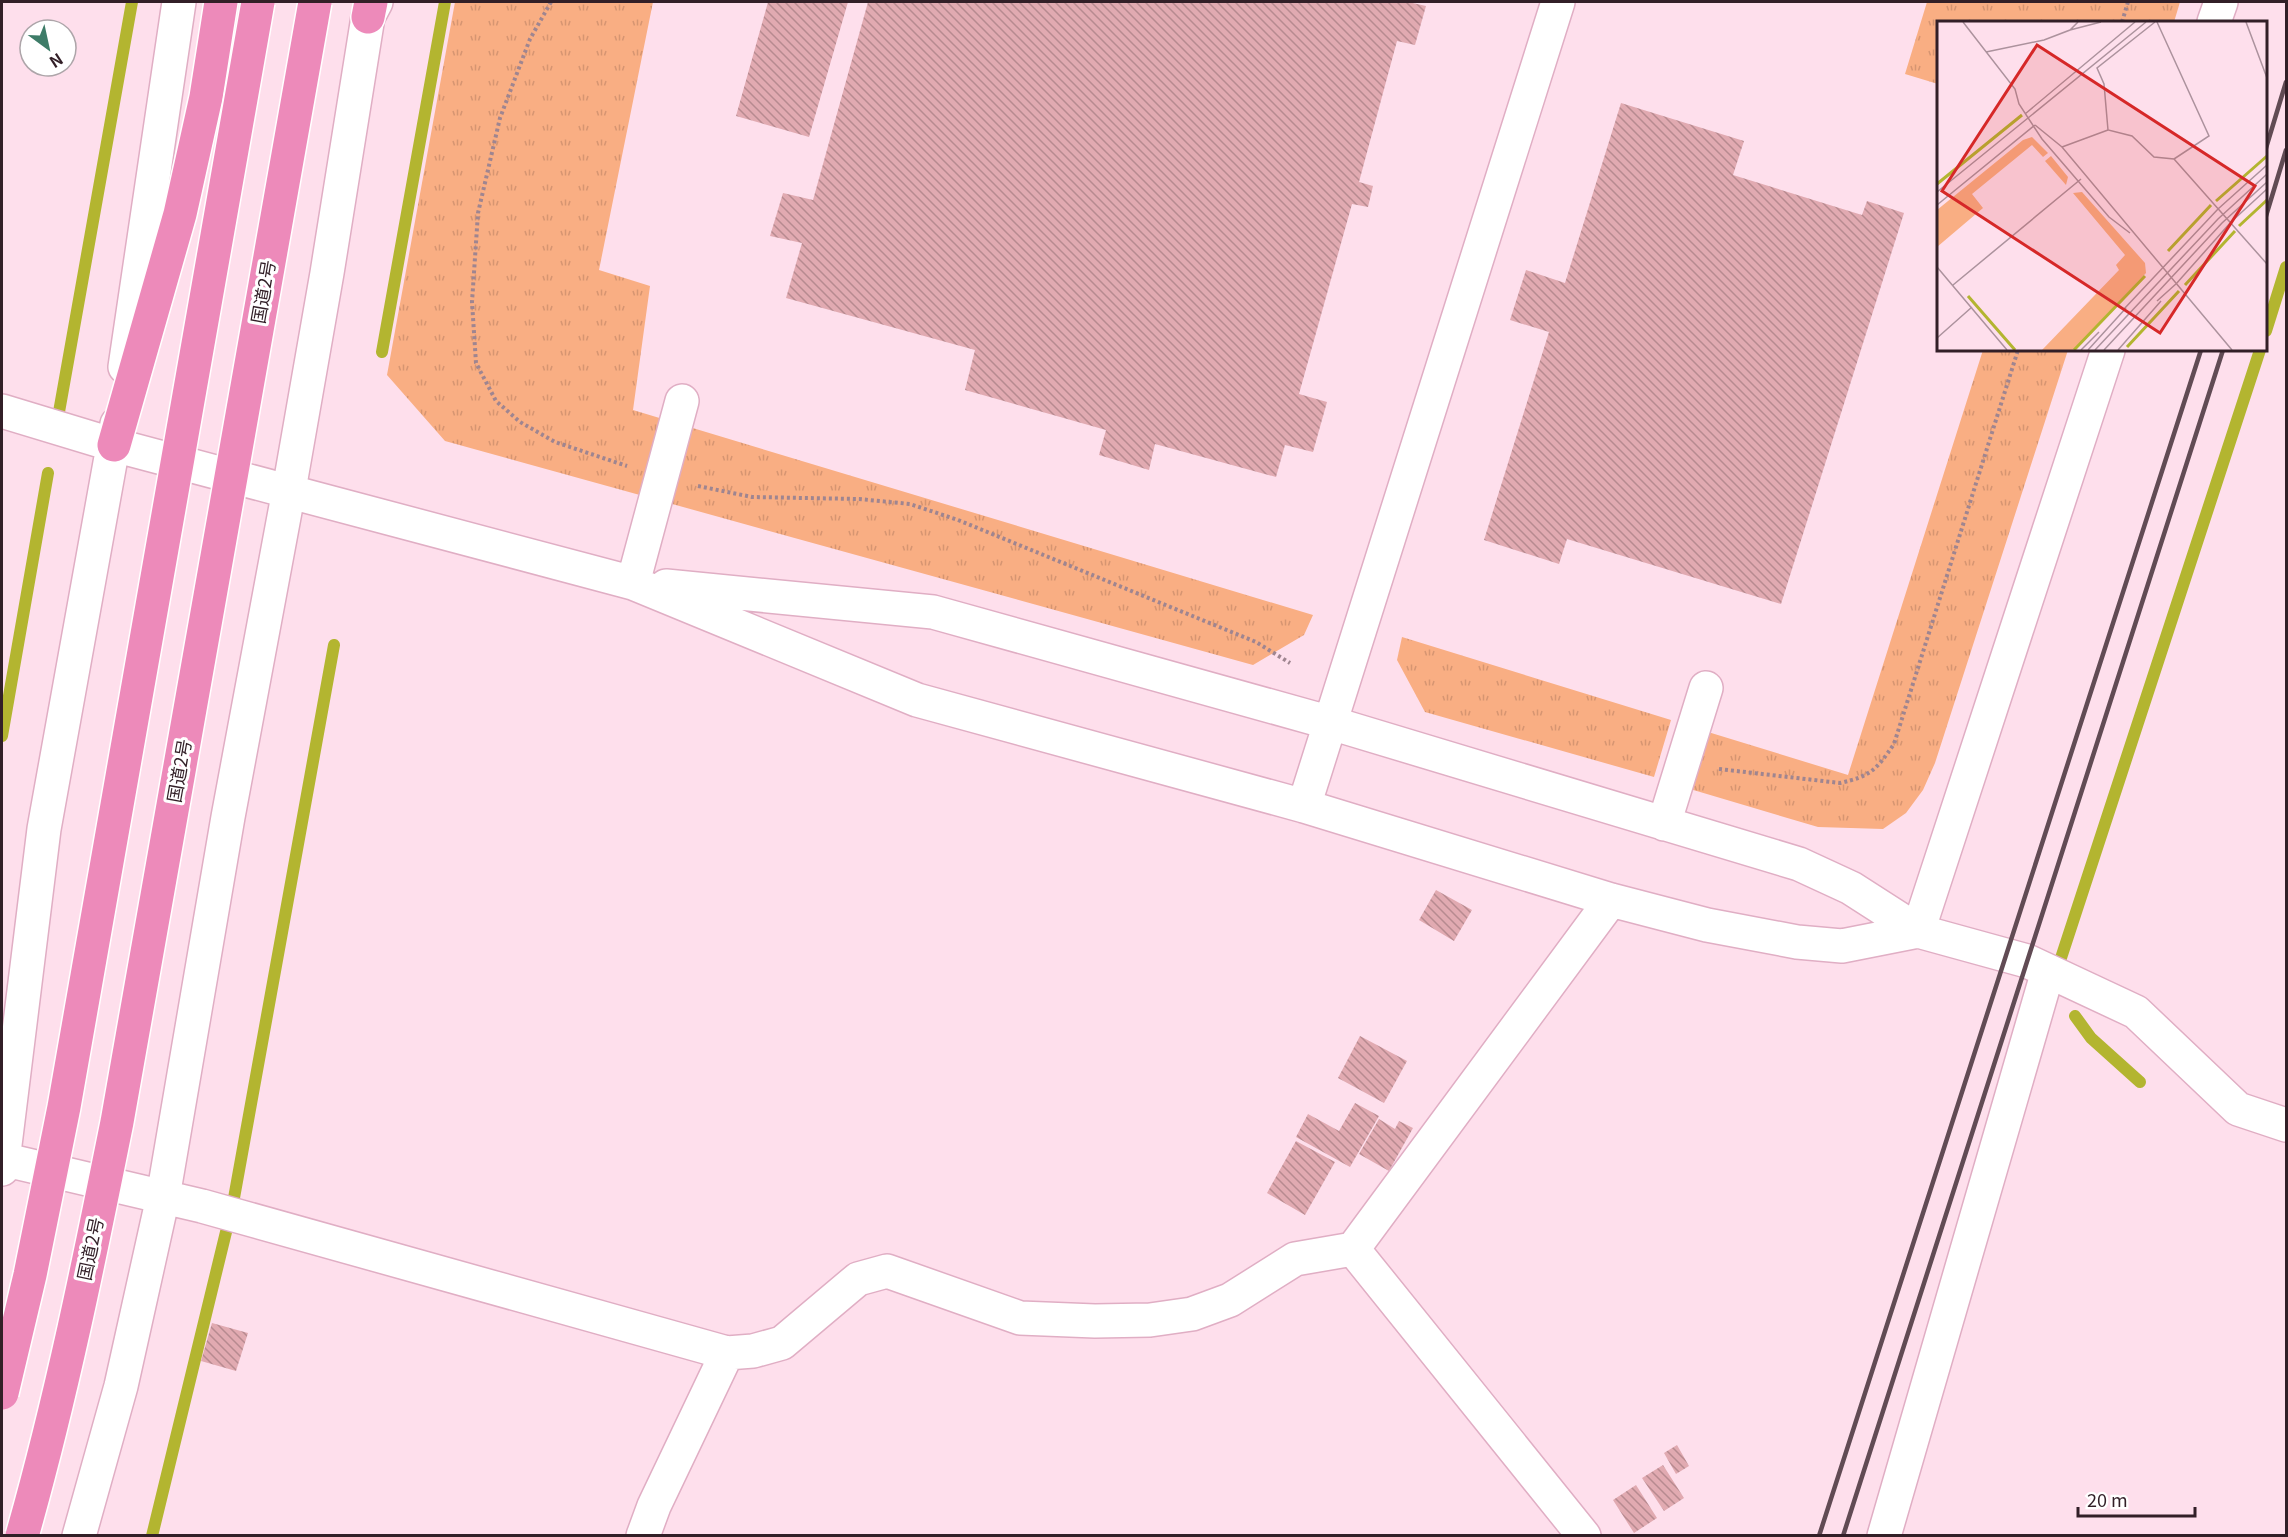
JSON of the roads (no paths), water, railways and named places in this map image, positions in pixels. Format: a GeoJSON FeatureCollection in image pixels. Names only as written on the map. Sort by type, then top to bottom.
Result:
{"type":"FeatureCollection","features":[{"type":"Feature","properties":{"kind":"highway"},"geometry":{"type":"LineString","coordinates":[[114,445],[180,214],[206,97],[221,2]]}},
{"type":"Feature","properties":{"kind":"highway"},"geometry":{"type":"LineString","coordinates":[[2,1394],[30,1275],[64,1107],[258,2]]}},
{"type":"Feature","properties":{"kind":"highway","name":"国道2号"},"geometry":{"type":"LineString","coordinates":[[22,1536],[44,1458],[72,1337],[117,1122],[315,2]]}},
{"type":"Feature","properties":{"kind":"street"},"geometry":{"type":"LineString","coordinates":[[179,2],[114,445],[44,829],[2,1163],[163,1197],[727,1353],[753,1351],[782,1343],[858,1279],[887,1271],[1020,1318],[1095,1322],[1150,1320],[1192,1314],[1230,1300],[1295,1259],[1353,1249],[1611,900]]}},
{"type":"Feature","properties":{"kind":"street"},"geometry":{"type":"LineString","coordinates":[[1304,807],[1558,2]]}},
{"type":"Feature","properties":{"kind":"street"},"geometry":{"type":"LineString","coordinates":[[2214,21],[2221,2]]}},
{"type":"Feature","properties":{"kind":"street"},"geometry":{"type":"LineString","coordinates":[[79,1536],[121,1386],[163,1197],[228,817],[289,490],[372,7]]}},
{"type":"Feature","properties":{"kind":"street"},"geometry":{"type":"LineString","coordinates":[[1918,931],[2108,351]]}},
{"type":"Feature","properties":{"kind":"street"},"geometry":{"type":"LineString","coordinates":[[633,583],[682,401]]}},
{"type":"Feature","properties":{"kind":"street"},"geometry":{"type":"LineString","coordinates":[[2,411],[114,445],[633,583],[917,700],[1304,807],[1611,900],[1707,926],[1797,942],[1842,946],[1918,931]]}},
{"type":"Feature","properties":{"kind":"street"},"geometry":{"type":"LineString","coordinates":[[633,583],[933,612],[1331,723],[1799,864],[1851,888],[1918,931],[2006,954],[2136,1012],[2238,1109],[2286,1125]]}},
{"type":"Feature","properties":{"kind":"street"},"geometry":{"type":"LineString","coordinates":[[1664,824],[1706,688]]}},
{"type":"Feature","properties":{"kind":"street"},"geometry":{"type":"LineString","coordinates":[[1884,1536],[2048,971]]}},
{"type":"Feature","properties":{"kind":"street"},"geometry":{"type":"LineString","coordinates":[[1353,1249],[1584,1536]]}},
{"type":"Feature","properties":{"kind":"street"},"geometry":{"type":"LineString","coordinates":[[643,1536],[654,1506],[727,1353]]}},
{"type":"Feature","properties":{"kind":"waterway"},"geometry":{"type":"LineString","coordinates":[[59,412],[132,2]]}},
{"type":"Feature","properties":{"kind":"waterway"},"geometry":{"type":"LineString","coordinates":[[382,352],[445,2]]}},
{"type":"Feature","properties":{"kind":"waterway"},"geometry":{"type":"LineString","coordinates":[[2267,328],[2286,267]]}},
{"type":"Feature","properties":{"kind":"waterway"},"geometry":{"type":"LineString","coordinates":[[2061,958],[2260,351]]}},
{"type":"Feature","properties":{"kind":"waterway"},"geometry":{"type":"LineString","coordinates":[[2,736],[48,473]]}},
{"type":"Feature","properties":{"kind":"waterway"},"geometry":{"type":"LineString","coordinates":[[234,1198],[334,645]]}},
{"type":"Feature","properties":{"kind":"waterway"},"geometry":{"type":"LineString","coordinates":[[2075,1016],[2091,1038],[2140,1082]]}},
{"type":"Feature","properties":{"kind":"waterway"},"geometry":{"type":"LineString","coordinates":[[152,1536],[226,1232]]}},
{"type":"Feature","properties":{"kind":"railway"},"geometry":{"type":"LineString","coordinates":[[2267,145],[2286,82]]}},
{"type":"Feature","properties":{"kind":"railway"},"geometry":{"type":"LineString","coordinates":[[2267,213],[2286,150]]}},
{"type":"Feature","properties":{"kind":"railway"},"geometry":{"type":"LineString","coordinates":[[1819,1536],[2201,351]]}},
{"type":"Feature","properties":{"kind":"railway"},"geometry":{"type":"LineString","coordinates":[[1843,1536],[2223,351]]}}]}
